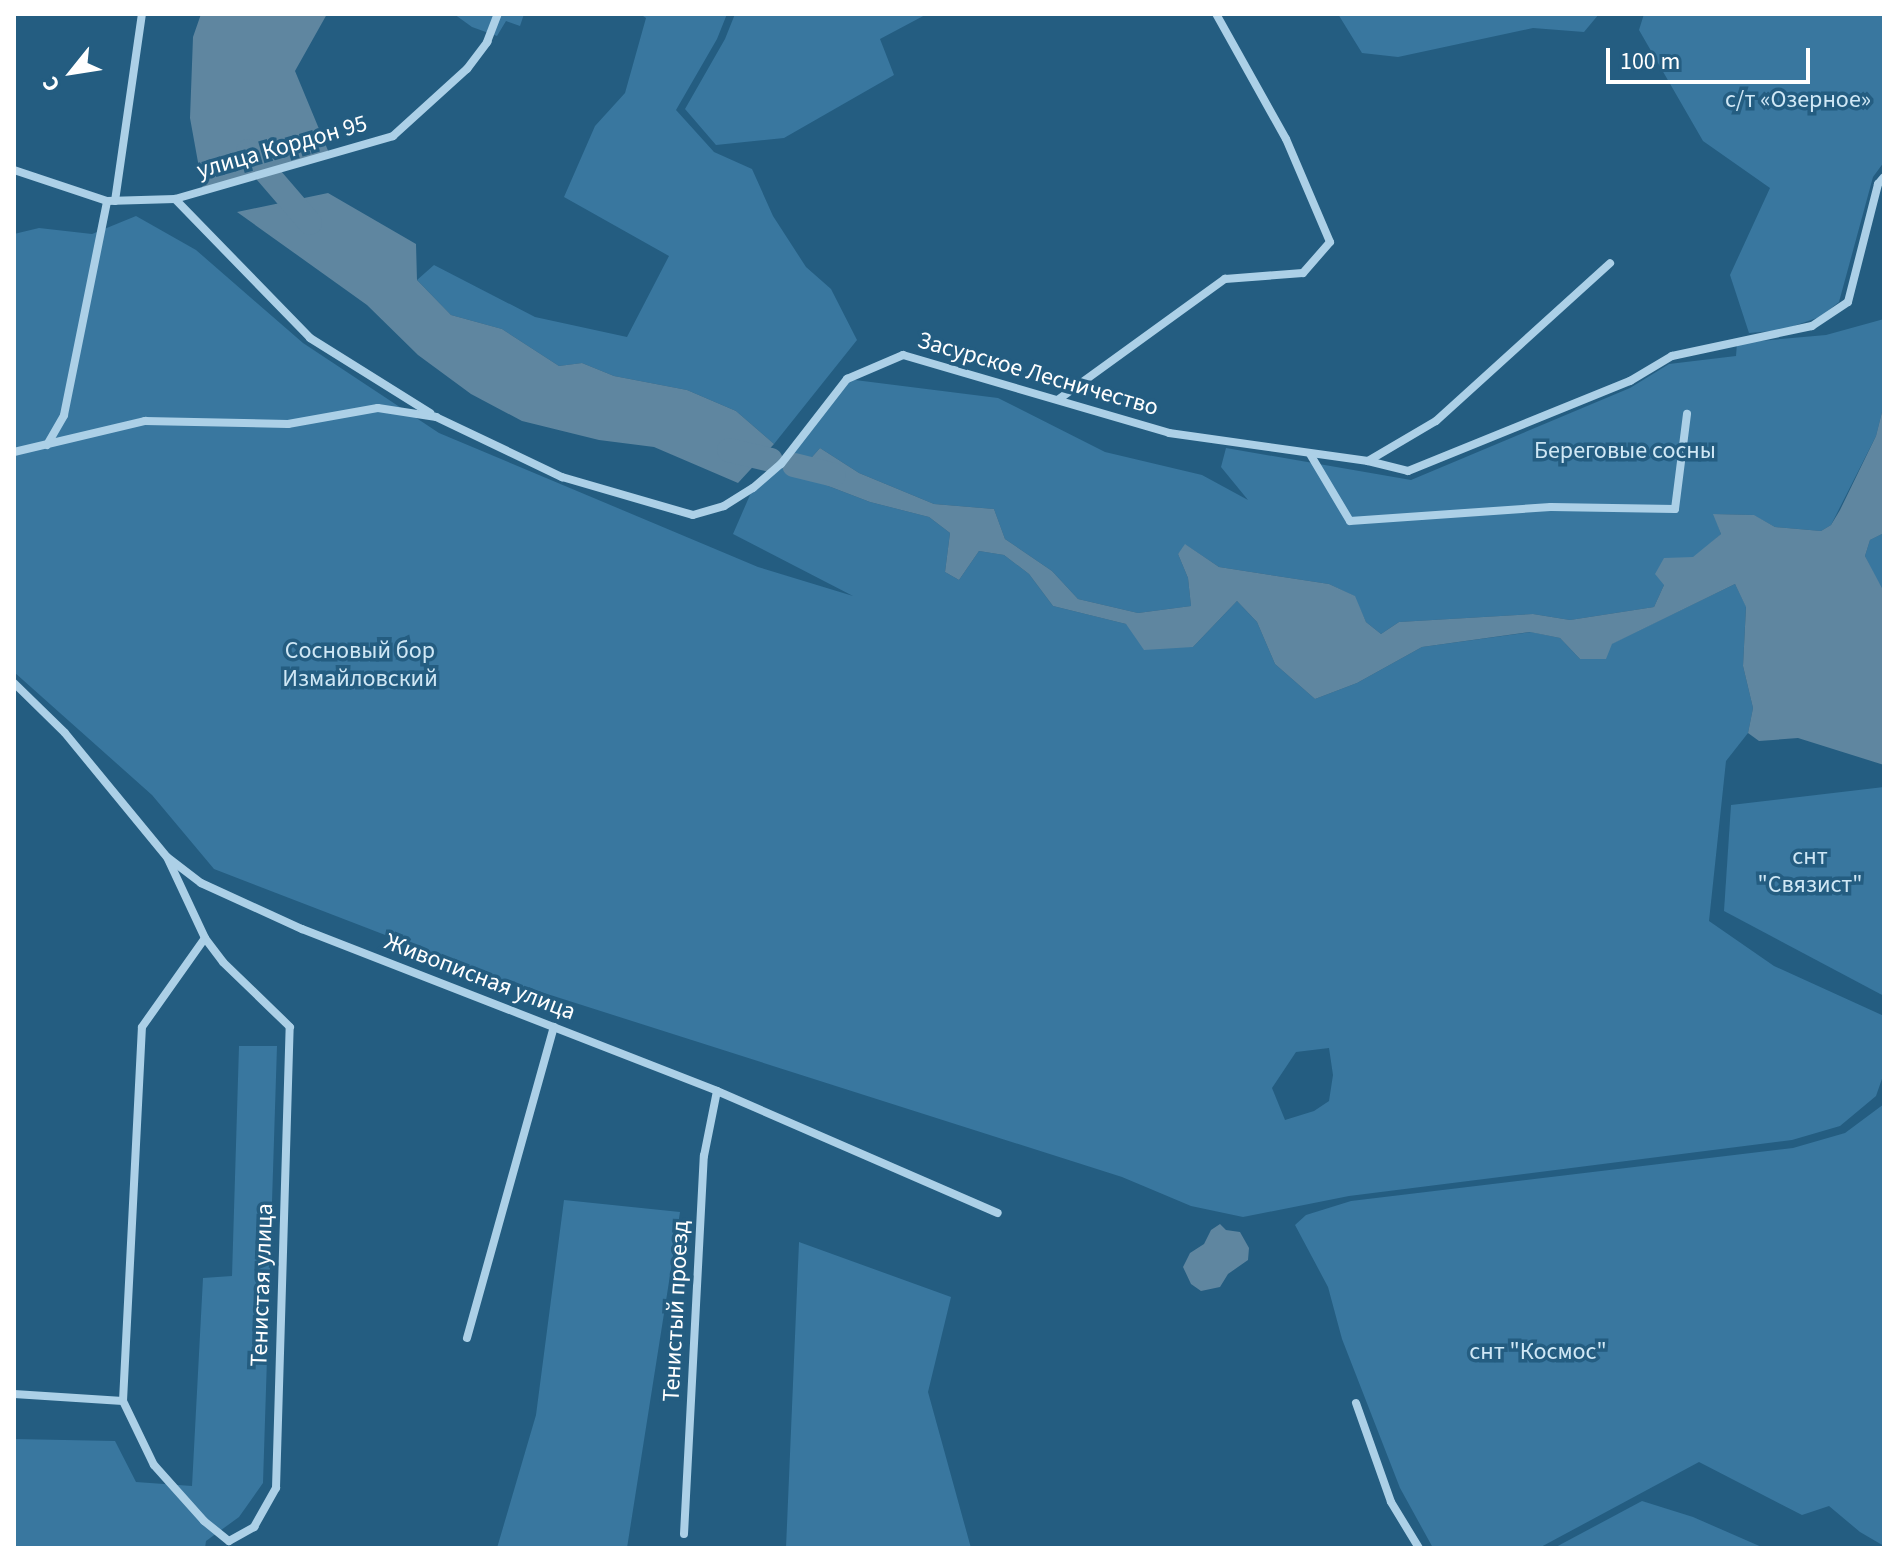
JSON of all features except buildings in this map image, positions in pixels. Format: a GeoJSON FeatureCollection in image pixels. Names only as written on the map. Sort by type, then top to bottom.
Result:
{"type":"FeatureCollection","features":[{"type":"Feature","properties":{"kind":"street"},"geometry":{"type":"LineString","coordinates":[[47,445],[64,415],[111,201],[142,14]]}},
{"type":"Feature","properties":{"kind":"street","name":"улица Кордон 95"},"geometry":{"type":"LineString","coordinates":[[14,170],[111,201],[175,199],[393,136],[467,69],[487,42],[498,14]]}},
{"type":"Feature","properties":{"kind":"street"},"geometry":{"type":"LineString","coordinates":[[1059,399],[1225,279],[1303,273],[1330,242],[1286,139],[1216,14]]}},
{"type":"Feature","properties":{"kind":"street","name":"Засурское Лесничество"},"geometry":{"type":"LineString","coordinates":[[14,452],[145,421],[288,424],[378,408],[436,417],[562,477],[693,515],[724,506],[753,488],[781,464],[847,379],[903,355],[1169,433],[1368,461],[1408,471],[1630,381],[1672,356],[1812,326],[1848,302],[1878,184],[1884,177]]}},
{"type":"Feature","properties":{"kind":"street"},"geometry":{"type":"LineString","coordinates":[[175,199],[310,338],[436,417]]}},
{"type":"Feature","properties":{"kind":"street"},"geometry":{"type":"LineString","coordinates":[[1368,461],[1436,421],[1610,263]]}},
{"type":"Feature","properties":{"kind":"street"},"geometry":{"type":"LineString","coordinates":[[1310,454],[1350,521],[1551,507],[1675,509],[1687,414]]}},
{"type":"Feature","properties":{"kind":"street","name":"Живописная улица"},"geometry":{"type":"LineString","coordinates":[[14,683],[65,733],[167,857],[201,883],[302,929],[717,1091],[998,1213]]}},
{"type":"Feature","properties":{"kind":"street","name":"Тенистая улица"},"geometry":{"type":"LineString","coordinates":[[123,1401],[154,1465],[204,1521],[229,1541],[254,1527],[276,1488],[290,1027],[223,962],[205,938],[167,857]]}},
{"type":"Feature","properties":{"kind":"street"},"geometry":{"type":"LineString","coordinates":[[14,1394],[123,1401],[142,1027],[205,938]]}},
{"type":"Feature","properties":{"kind":"street"},"geometry":{"type":"LineString","coordinates":[[467,1338],[554,1027]]}},
{"type":"Feature","properties":{"kind":"street","name":"Тенистый проезд"},"geometry":{"type":"LineString","coordinates":[[684,1534],[704,1156],[717,1091]]}},
{"type":"Feature","properties":{"kind":"street"},"geometry":{"type":"LineString","coordinates":[[1356,1403],[1391,1502],[1419,1548]]}},
{"type":"Feature","properties":{"kind":"green space"},"geometry":{"type":"Polygon","coordinates":[[[454,14],[524,14],[520,26],[506,21],[497,36],[472,27],[454,14]]]}},
{"type":"Feature","properties":{"kind":"green space"},"geometry":{"type":"Polygon","coordinates":[[[640,14],[727,14],[717,39],[676,110],[714,152],[752,169],[773,216],[806,267],[831,289],[857,340],[774,444],[736,411],[687,390],[614,376],[582,363],[559,366],[502,329],[451,315],[417,280],[434,265],[535,317],[627,337],[669,256],[564,197],[595,126],[625,93],[646,18],[640,14]]]}},
{"type":"Feature","properties":{"kind":"green space"},"geometry":{"type":"Polygon","coordinates":[[[735,14],[927,14],[880,39],[894,75],[784,138],[716,145],[685,109],[725,39],[735,14]]]}},
{"type":"Feature","properties":{"kind":"green space"},"geometry":{"type":"Polygon","coordinates":[[[1338,14],[1599,14],[1584,32],[1533,28],[1398,57],[1362,53],[1338,14]]]}},
{"type":"Feature","properties":{"kind":"green space","name":"с/т «Озерное»"},"geometry":{"type":"Polygon","coordinates":[[[1644,14],[1884,14],[1884,162],[1873,177],[1839,302],[1820,317],[1782,330],[1749,333],[1730,275],[1770,188],[1703,141],[1639,30],[1644,14]]]}},
{"type":"Feature","properties":{"kind":"green space","name":"Сосновый бор Измайловский"},"geometry":{"type":"Polygon","coordinates":[[[136,216],[196,250],[303,343],[439,433],[758,567],[853,596],[733,534],[753,488],[781,464],[847,379],[998,398],[1105,452],[1202,475],[1248,500],[1221,467],[1226,448],[1411,480],[1630,388],[1669,364],[1736,356],[1737,343],[1826,335],[1884,319],[1884,404],[1876,436],[1831,525],[1821,531],[1775,527],[1753,515],[1714,514],[1721,534],[1664,585],[1654,607],[1570,620],[1533,614],[1399,622],[1381,634],[1366,622],[1354,596],[1329,584],[1219,567],[1186,545],[1178,554],[1188,578],[1191,606],[1138,613],[1078,599],[1052,571],[1005,539],[994,509],[934,504],[859,473],[820,448],[797,474],[870,502],[929,517],[950,533],[945,572],[959,580],[979,551],[1004,555],[1029,574],[1053,606],[1126,624],[1193,647],[1237,601],[1257,622],[1275,664],[1315,699],[1357,683],[1422,647],[1531,632],[1560,638],[1580,659],[1735,584],[1746,606],[1743,666],[1753,708],[1748,733],[1726,761],[1709,921],[1774,966],[1884,1016],[1884,1073],[1876,1096],[1840,1126],[1792,1140],[1349,1196],[1243,1217],[1191,1206],[1122,1177],[497,978],[214,869],[152,795],[14,672],[14,234],[39,228],[92,234],[136,216]],[[1329,1048],[1296,1052],[1272,1088],[1285,1120],[1314,1111],[1329,1101],[1333,1075],[1329,1048]]]}},
{"type":"Feature","properties":{"kind":"green space"},"geometry":{"type":"Polygon","coordinates":[[[1884,533],[1884,595],[1865,556],[1870,540],[1884,533]]]}},
{"type":"Feature","properties":{"kind":"green space","name":"снт \"Связист\""},"geometry":{"type":"Polygon","coordinates":[[[1884,787],[1884,996],[1724,911],[1731,805],[1884,787]]]}},
{"type":"Feature","properties":{"kind":"green space"},"geometry":{"type":"Polygon","coordinates":[[[239,1046],[277,1046],[263,1483],[239,1517],[206,1541],[205,1548],[14,1548],[14,1439],[115,1441],[136,1482],[192,1486],[203,1278],[232,1276],[239,1046]]]}},
{"type":"Feature","properties":{"kind":"green space","name":"снт \"Космос\""},"geometry":{"type":"Polygon","coordinates":[[[1884,1104],[1884,1546],[1860,1532],[1829,1506],[1802,1515],[1699,1462],[1539,1548],[1433,1548],[1400,1488],[1342,1339],[1328,1287],[1295,1225],[1306,1215],[1351,1201],[1793,1148],[1845,1133],[1884,1104]]]}},
{"type":"Feature","properties":{"kind":"green space"},"geometry":{"type":"Polygon","coordinates":[[[564,1200],[680,1212],[627,1548],[497,1548],[536,1415],[564,1200]]]}},
{"type":"Feature","properties":{"kind":"green space"},"geometry":{"type":"Polygon","coordinates":[[[799,1242],[951,1297],[928,1392],[971,1548],[786,1548],[799,1242]]]}},
{"type":"Feature","properties":{"kind":"green space"},"geometry":{"type":"Polygon","coordinates":[[[1642,1501],[1693,1517],[1764,1548],[1554,1548],[1642,1501]]]}},
{"type":"Feature","properties":{"kind":"shaded area"},"geometry":{"type":"Polygon","coordinates":[[[201,14],[327,14],[295,71],[329,153],[203,190],[190,118],[193,37],[201,14]]]}},
{"type":"Feature","properties":{"kind":"shaded area"},"geometry":{"type":"Polygon","coordinates":[[[328,193],[416,244],[417,280],[451,315],[502,329],[559,366],[582,363],[614,376],[687,390],[736,411],[774,444],[738,483],[654,447],[599,440],[522,421],[471,394],[418,355],[367,305],[237,212],[328,193]]]}},
{"type":"Feature","properties":{"kind":"shaded area"},"geometry":{"type":"Polygon","coordinates":[[[1884,404],[1884,533],[1870,540],[1865,556],[1884,592],[1884,765],[1798,738],[1759,741],[1748,733],[1753,708],[1743,666],[1746,607],[1735,584],[1612,644],[1606,659],[1580,659],[1560,638],[1530,632],[1422,647],[1357,683],[1315,699],[1275,664],[1257,622],[1237,601],[1193,647],[1144,650],[1126,624],[1053,606],[1029,574],[1004,555],[979,551],[959,580],[945,572],[950,533],[929,517],[870,502],[797,474],[820,448],[859,473],[934,504],[994,509],[1005,539],[1052,571],[1078,599],[1138,613],[1191,606],[1188,578],[1178,554],[1185,544],[1219,567],[1329,584],[1355,596],[1366,622],[1381,634],[1399,622],[1533,614],[1570,620],[1654,607],[1664,585],[1655,574],[1664,558],[1693,557],[1721,534],[1713,514],[1754,515],[1775,527],[1821,531],[1831,525],[1840,510],[1876,436],[1884,404]]]}},
{"type":"Feature","properties":{"kind":"shaded area"},"geometry":{"type":"Polygon","coordinates":[[[1220,1224],[1226,1230],[1240,1232],[1249,1248],[1248,1260],[1228,1274],[1220,1287],[1201,1291],[1191,1284],[1183,1267],[1190,1253],[1204,1244],[1211,1230],[1220,1224]]]}},
{"type":"Feature","properties":{"kind":"waterway"},"geometry":{"type":"LineString","coordinates":[[248,151],[310,223]]}},
{"type":"Feature","properties":{"kind":"waterway"},"geometry":{"type":"LineString","coordinates":[[729,450],[771,460]]}},
{"type":"Feature","properties":{"kind":"waterway"},"geometry":{"type":"LineString","coordinates":[[794,465],[834,475]]}},
{"type":"Feature","properties":{"kind":"park label","name":"Береговые сосны"},"geometry":{"type":"Point","coordinates":[1625,451]}}]}
